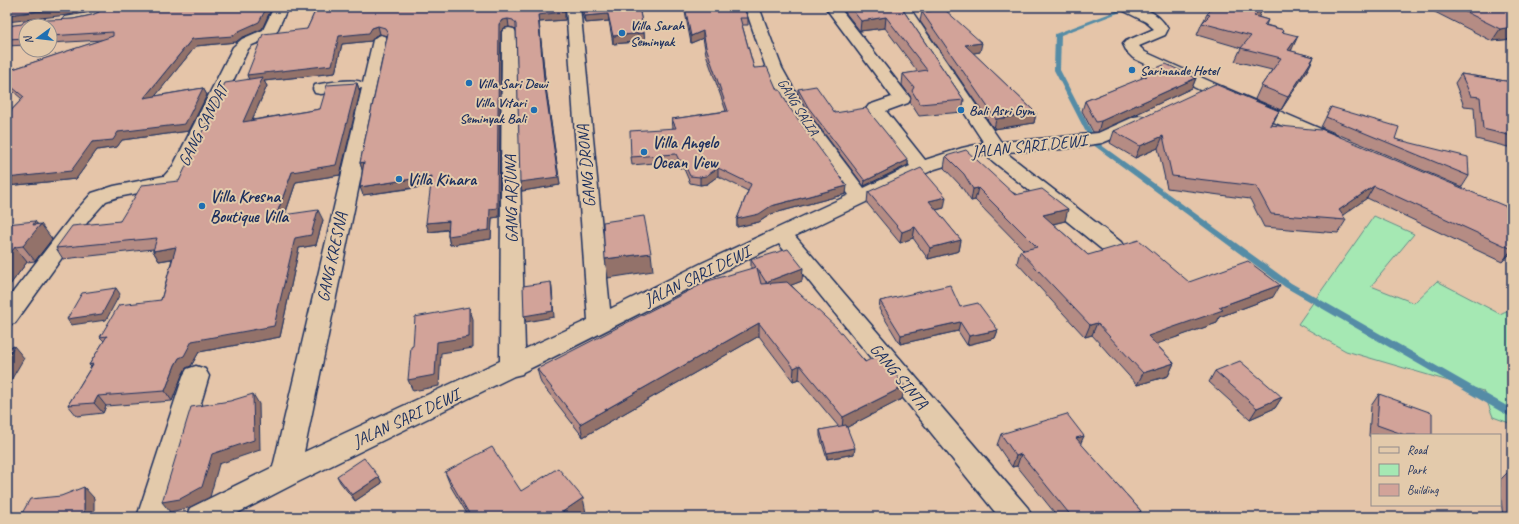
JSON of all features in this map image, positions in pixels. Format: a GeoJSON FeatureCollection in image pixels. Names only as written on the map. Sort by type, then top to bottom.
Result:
{"type":"FeatureCollection","features":[{"type":"Feature","properties":{"kind":"street"},"geometry":{"type":"LineString","coordinates":[[58,22],[92,17],[103,7]]}},
{"type":"Feature","properties":{"kind":"street","name":"GANG SANDAT"},"geometry":{"type":"LineString","coordinates":[[7,317],[82,216],[100,197],[114,192],[171,181],[181,169],[188,157],[241,47],[247,42],[269,33],[281,7]]}},
{"type":"Feature","properties":{"kind":"street","name":"GANG DRONA"},"geometry":{"type":"LineString","coordinates":[[573,7],[600,324]]}},
{"type":"Feature","properties":{"kind":"street","name":"GANG SALIA"},"geometry":{"type":"LineString","coordinates":[[752,7],[774,68],[799,114],[861,197]]}},
{"type":"Feature","properties":{"kind":"street"},"geometry":{"type":"LineString","coordinates":[[832,7],[902,99],[875,109],[922,168]]}},
{"type":"Feature","properties":{"kind":"street"},"geometry":{"type":"LineString","coordinates":[[902,7],[992,148],[1113,247]]}},
{"type":"Feature","properties":{"kind":"street"},"geometry":{"type":"LineString","coordinates":[[1127,7],[1153,20],[1161,29],[1160,32],[1131,44],[1132,48],[1139,55],[1210,88],[1346,147]]}},
{"type":"Feature","properties":{"kind":"street","name":"GANG ARJUNA"},"geometry":{"type":"LineString","coordinates":[[509,32],[513,367]]}},
{"type":"Feature","properties":{"kind":"street","name":"GANG KRESNA"},"geometry":{"type":"LineString","coordinates":[[286,474],[370,84],[381,40]]}},
{"type":"Feature","properties":{"kind":"street"},"geometry":{"type":"LineString","coordinates":[[321,89],[370,84]]}},
{"type":"Feature","properties":{"kind":"street"},"geometry":{"type":"LineString","coordinates":[[1189,98],[1210,88]]}},
{"type":"Feature","properties":{"kind":"street","name":"JALAN SARI DEWI"},"geometry":{"type":"LineString","coordinates":[[201,517],[286,474],[513,367],[710,268],[922,168],[969,152],[992,148],[1084,140],[1113,134],[1154,114]]}},
{"type":"Feature","properties":{"kind":"street","name":"GANG SINTA"},"geometry":{"type":"LineString","coordinates":[[782,234],[1017,517]]}},
{"type":"Feature","properties":{"kind":"street"},"geometry":{"type":"LineString","coordinates":[[152,517],[196,376]]}},
{"type":"Feature","properties":{"kind":"green space"},"geometry":{"type":"Polygon","coordinates":[[[1374,216],[1414,234],[1371,286],[1414,303],[1437,281],[1500,314],[1512,308],[1512,424],[1493,417],[1483,391],[1346,351],[1298,324],[1374,216]]]}},
{"type":"Feature","properties":{"kind":"building"},"geometry":{"type":"Polygon","coordinates":[[[7,7],[73,7],[7,15],[7,7]]]}},
{"type":"Feature","properties":{"kind":"building"},"geometry":{"type":"Polygon","coordinates":[[[103,7],[267,7],[259,22],[239,31],[233,36],[192,39],[144,98],[203,88],[185,124],[118,132],[113,140],[92,142],[71,171],[7,178],[7,115],[24,97],[7,83],[7,71],[46,58],[58,58],[58,54],[113,36],[113,32],[58,35],[58,20],[73,19],[99,12],[103,7]]]}},
{"type":"Feature","properties":{"kind":"building"},"geometry":{"type":"Polygon","coordinates":[[[317,7],[564,7],[564,12],[538,15],[544,80],[558,177],[520,182],[516,24],[513,20],[508,19],[502,20],[499,24],[497,208],[490,209],[489,230],[448,236],[449,221],[426,223],[432,176],[360,187],[364,162],[360,163],[388,33],[385,28],[378,26],[372,28],[369,33],[339,36],[332,65],[247,75],[263,34],[307,29],[317,7]]]}},
{"type":"Feature","properties":{"kind":"building"},"geometry":{"type":"Polygon","coordinates":[[[582,7],[639,7],[644,33],[613,36],[608,14],[584,16],[582,7]]]}},
{"type":"Feature","properties":{"kind":"building"},"geometry":{"type":"Polygon","coordinates":[[[685,7],[743,7],[748,18],[740,18],[754,68],[767,67],[777,90],[780,90],[789,107],[847,186],[771,206],[759,214],[737,219],[751,184],[718,168],[706,176],[690,176],[683,161],[679,160],[676,154],[631,157],[630,131],[676,128],[672,119],[728,111],[706,47],[703,31],[691,36],[685,7]]]}},
{"type":"Feature","properties":{"kind":"building"},"geometry":{"type":"Polygon","coordinates":[[[850,7],[901,7],[964,100],[920,104],[912,91],[914,87],[903,74],[927,70],[886,17],[861,21],[850,7]]]}},
{"type":"Feature","properties":{"kind":"building"},"geometry":{"type":"Polygon","coordinates":[[[1214,7],[1263,7],[1254,16],[1268,20],[1264,25],[1284,30],[1282,32],[1298,36],[1288,50],[1314,57],[1288,97],[1261,86],[1281,58],[1241,48],[1251,36],[1202,23],[1210,15],[1207,14],[1214,7]]]}},
{"type":"Feature","properties":{"kind":"building"},"geometry":{"type":"Polygon","coordinates":[[[1456,7],[1512,7],[1512,27],[1500,29],[1456,7]]]}},
{"type":"Feature","properties":{"kind":"building"},"geometry":{"type":"Polygon","coordinates":[[[944,9],[982,43],[965,45],[1036,113],[996,119],[922,12],[944,9]]]}},
{"type":"Feature","properties":{"kind":"building"},"geometry":{"type":"Polygon","coordinates":[[[18,25],[18,38],[7,39],[7,26],[18,25]]]}},
{"type":"Feature","properties":{"kind":"building"},"geometry":{"type":"Polygon","coordinates":[[[1166,64],[1196,78],[1096,122],[1085,101],[1147,76],[1142,74],[1166,64]]]}},
{"type":"Feature","properties":{"kind":"building"},"geometry":{"type":"Polygon","coordinates":[[[1461,74],[1512,82],[1512,136],[1483,129],[1480,97],[1471,96],[1461,74]]]}},
{"type":"Feature","properties":{"kind":"building"},"geometry":{"type":"Polygon","coordinates":[[[263,77],[243,122],[320,109],[327,85],[357,83],[336,165],[292,172],[276,216],[318,210],[311,235],[295,238],[274,326],[192,341],[184,356],[179,358],[175,365],[165,391],[98,396],[94,403],[68,405],[93,364],[89,365],[107,336],[100,337],[119,305],[161,300],[176,247],[153,251],[157,238],[56,248],[72,226],[120,221],[142,185],[179,181],[225,83],[263,77]]]}},
{"type":"Feature","properties":{"kind":"building"},"geometry":{"type":"Polygon","coordinates":[[[1215,84],[1279,111],[1270,125],[1321,129],[1512,209],[1512,249],[1374,186],[1339,210],[1346,220],[1271,214],[1256,186],[1172,176],[1163,136],[1140,146],[1114,131],[1215,84]]]}},
{"type":"Feature","properties":{"kind":"building"},"geometry":{"type":"Polygon","coordinates":[[[816,86],[835,113],[866,108],[908,160],[865,181],[808,107],[798,89],[816,86]]]}},
{"type":"Feature","properties":{"kind":"building"},"geometry":{"type":"Polygon","coordinates":[[[1331,107],[1399,127],[1395,139],[1468,157],[1469,176],[1326,117],[1331,107]]]}},
{"type":"Feature","properties":{"kind":"building"},"geometry":{"type":"Polygon","coordinates":[[[966,150],[1015,195],[1042,189],[1068,209],[1043,215],[1088,255],[1139,240],[1189,282],[1248,261],[1280,285],[1219,307],[1223,310],[1148,336],[1174,363],[1143,373],[1097,323],[1090,325],[1020,251],[1037,247],[978,188],[973,189],[964,174],[946,156],[966,150]]]}},
{"type":"Feature","properties":{"kind":"building"},"geometry":{"type":"Polygon","coordinates":[[[921,168],[946,197],[929,201],[961,240],[930,248],[915,227],[902,232],[868,192],[921,168]]]}},
{"type":"Feature","properties":{"kind":"building"},"geometry":{"type":"Polygon","coordinates":[[[644,216],[651,253],[605,259],[603,222],[644,216]]]}},
{"type":"Feature","properties":{"kind":"building"},"geometry":{"type":"Polygon","coordinates":[[[35,221],[33,225],[41,224],[23,246],[15,247],[7,258],[7,224],[35,221]]]}},
{"type":"Feature","properties":{"kind":"building"},"geometry":{"type":"Polygon","coordinates":[[[788,249],[803,268],[766,282],[757,268],[761,284],[787,282],[837,328],[865,362],[879,355],[905,386],[843,417],[800,365],[794,368],[759,323],[580,424],[537,369],[708,281],[756,267],[751,260],[788,249]]]}},
{"type":"Feature","properties":{"kind":"building"},"geometry":{"type":"Polygon","coordinates":[[[551,282],[553,311],[524,316],[523,286],[551,282]]]}},
{"type":"Feature","properties":{"kind":"building"},"geometry":{"type":"Polygon","coordinates":[[[950,285],[960,307],[978,303],[998,330],[969,336],[960,322],[901,335],[880,301],[950,285]]]}},
{"type":"Feature","properties":{"kind":"building"},"geometry":{"type":"Polygon","coordinates":[[[116,288],[102,314],[67,319],[82,293],[116,288]]]}},
{"type":"Feature","properties":{"kind":"building"},"geometry":{"type":"Polygon","coordinates":[[[469,307],[469,337],[437,342],[435,375],[408,380],[411,347],[413,346],[415,317],[469,307]]]}},
{"type":"Feature","properties":{"kind":"building"},"geometry":{"type":"Polygon","coordinates":[[[14,346],[7,359],[7,348],[14,346]]]}},
{"type":"Feature","properties":{"kind":"building"},"geometry":{"type":"Polygon","coordinates":[[[1240,361],[1282,397],[1257,408],[1215,371],[1240,361]]]}},
{"type":"Feature","properties":{"kind":"building"},"geometry":{"type":"Polygon","coordinates":[[[253,394],[254,440],[212,454],[202,487],[180,499],[162,502],[191,407],[230,401],[253,394]]]}},
{"type":"Feature","properties":{"kind":"building"},"geometry":{"type":"Polygon","coordinates":[[[1379,394],[1432,413],[1432,434],[1402,434],[1377,425],[1379,394]]]}},
{"type":"Feature","properties":{"kind":"building"},"geometry":{"type":"Polygon","coordinates":[[[1067,414],[1084,436],[1076,438],[1141,511],[1129,517],[1072,517],[1021,454],[1016,456],[1001,434],[1067,414]]]}},
{"type":"Feature","properties":{"kind":"building"},"geometry":{"type":"Polygon","coordinates":[[[846,425],[855,448],[827,453],[820,430],[846,425]]]}},
{"type":"Feature","properties":{"kind":"building"},"geometry":{"type":"Polygon","coordinates":[[[492,447],[521,491],[558,468],[583,498],[555,517],[471,517],[445,472],[492,447]]]}},
{"type":"Feature","properties":{"kind":"building"},"geometry":{"type":"Polygon","coordinates":[[[364,458],[379,477],[352,495],[337,476],[364,458]]]}},
{"type":"Feature","properties":{"kind":"building"},"geometry":{"type":"Polygon","coordinates":[[[1510,470],[1512,471],[1512,486],[1510,470]]]}},
{"type":"Feature","properties":{"kind":"building"},"geometry":{"type":"Polygon","coordinates":[[[84,487],[84,517],[20,517],[30,499],[61,496],[84,487]]]}},
{"type":"Feature","properties":{"kind":"waterway"},"geometry":{"type":"LineString","coordinates":[[1115,7],[1120,11],[1058,34],[1057,70],[1094,143],[1288,285],[1512,414]]}},
{"type":"Feature","properties":{"kind":"place","name":"Villa Sarah Seminyak"},"geometry":{"type":"Point","coordinates":[622,33]}},
{"type":"Feature","properties":{"kind":"place","name":"Sarinande Hotel"},"geometry":{"type":"Point","coordinates":[1132,70]}},
{"type":"Feature","properties":{"kind":"place","name":"Villa Sari Dewi"},"geometry":{"type":"Point","coordinates":[469,83]}},
{"type":"Feature","properties":{"kind":"place","name":"Villa Vitari Seminyak Bali"},"geometry":{"type":"Point","coordinates":[534,110]}},
{"type":"Feature","properties":{"kind":"place","name":"Bali Asri Gym"},"geometry":{"type":"Point","coordinates":[961,110]}},
{"type":"Feature","properties":{"kind":"place","name":"Villa Angelo Ocean View"},"geometry":{"type":"Point","coordinates":[644,152]}},
{"type":"Feature","properties":{"kind":"place","name":"Villa Kinara"},"geometry":{"type":"Point","coordinates":[399,179]}},
{"type":"Feature","properties":{"kind":"place","name":"Villa Kresna Boutique Villa"},"geometry":{"type":"Point","coordinates":[202,206]}}]}
